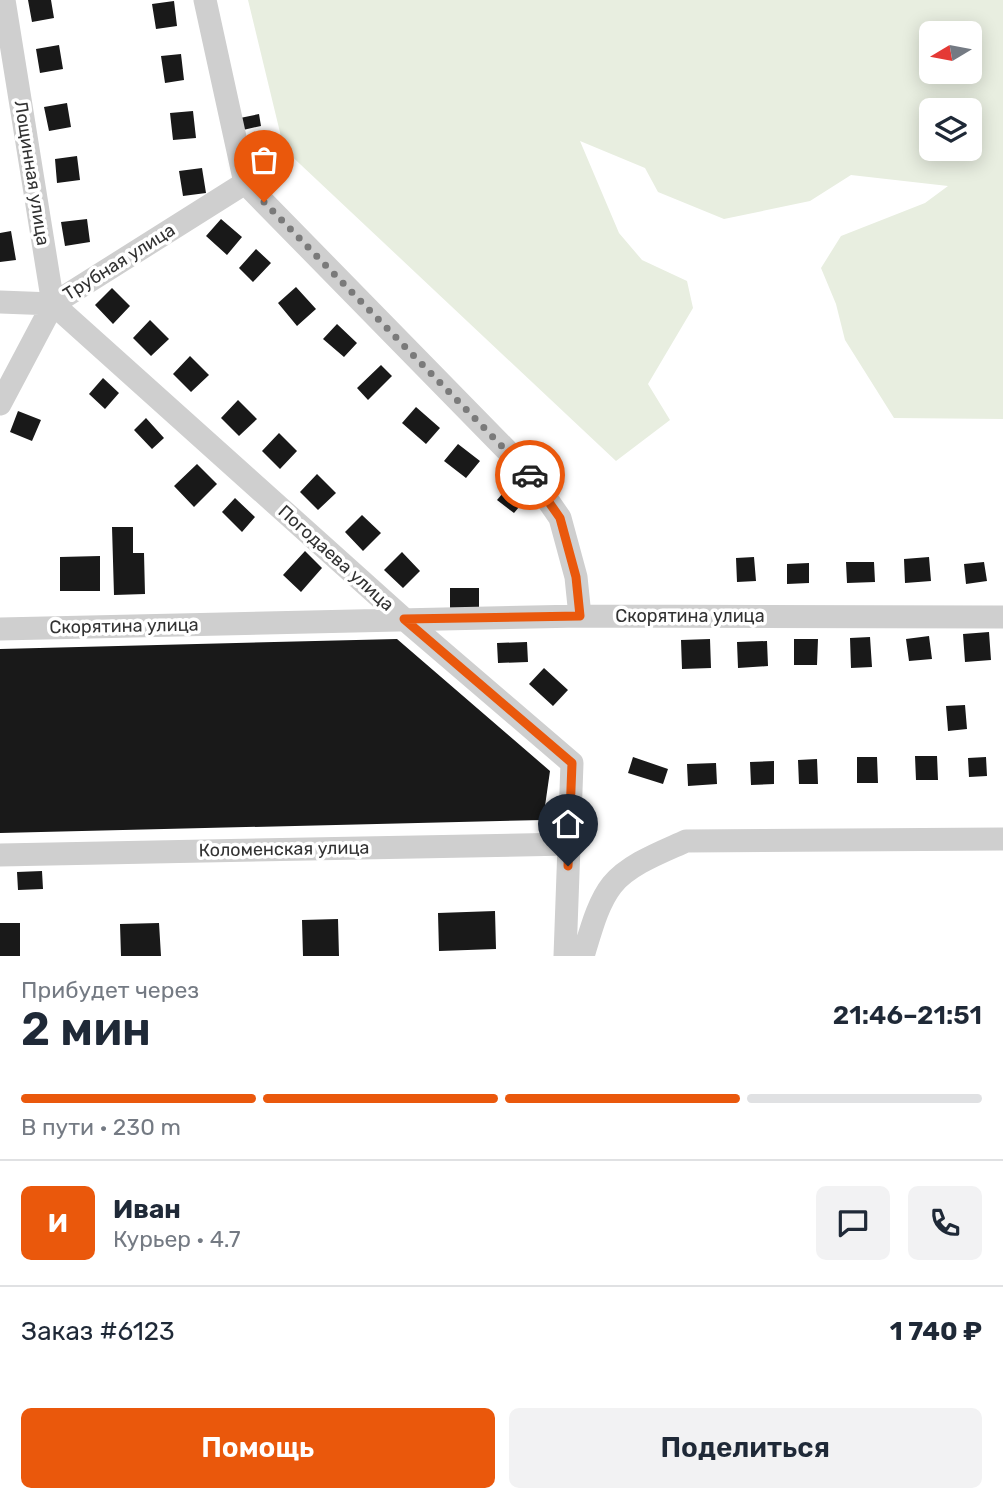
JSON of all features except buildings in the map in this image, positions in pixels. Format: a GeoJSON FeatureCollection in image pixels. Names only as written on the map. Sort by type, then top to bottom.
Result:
{"type":"FeatureCollection","features":[{"type":"Feature","properties":{"kind":"street","name":"Лощинная улица"},"geometry":{"type":"LineString","coordinates":[[4,0],[53,304]]}},
{"type":"Feature","properties":{"kind":"street"},"geometry":{"type":"LineString","coordinates":[[205,0],[245,183],[529,473],[560,518],[576,577],[580,616]]}},
{"type":"Feature","properties":{"kind":"street","name":"Трубная улица"},"geometry":{"type":"LineString","coordinates":[[0,404],[53,304],[245,183]]}},
{"type":"Feature","properties":{"kind":"street"},"geometry":{"type":"LineString","coordinates":[[0,302],[53,304]]}},
{"type":"Feature","properties":{"kind":"street","name":"Погодаева улица"},"geometry":{"type":"LineString","coordinates":[[53,304],[404,619],[572,763],[565,956]]}},
{"type":"Feature","properties":{"kind":"street","name":"Скорятина улица"},"geometry":{"type":"LineString","coordinates":[[0,629],[580,616],[1003,617]]}},
{"type":"Feature","properties":{"kind":"street"},"geometry":{"type":"LineString","coordinates":[[583,956],[598,913],[612,885],[645,859],[686,841],[1003,839]]}},
{"type":"Feature","properties":{"kind":"street","name":"Коломенская улица"},"geometry":{"type":"LineString","coordinates":[[0,855],[569,844]]}},
{"type":"Feature","properties":{"kind":"shaded area"},"geometry":{"type":"Polygon","coordinates":[[[248,0],[1003,0],[1003,419],[894,418],[845,340],[836,304],[821,268],[841,236],[925,203],[948,186],[851,175],[810,201],[724,219],[658,192],[645,168],[580,141],[619,233],[642,260],[687,281],[693,308],[648,384],[670,420],[616,461],[284,149],[248,0]]]}},
{"type":"Feature","properties":{"kind":"way so far"},"geometry":{"type":"LineString","coordinates":[[264,202],[530,475]]}},
{"type":"Feature","properties":{"kind":"route"},"geometry":{"type":"LineString","coordinates":[[530,475],[560,518],[576,577],[580,616],[404,619],[572,763],[568,866]]}}]}
